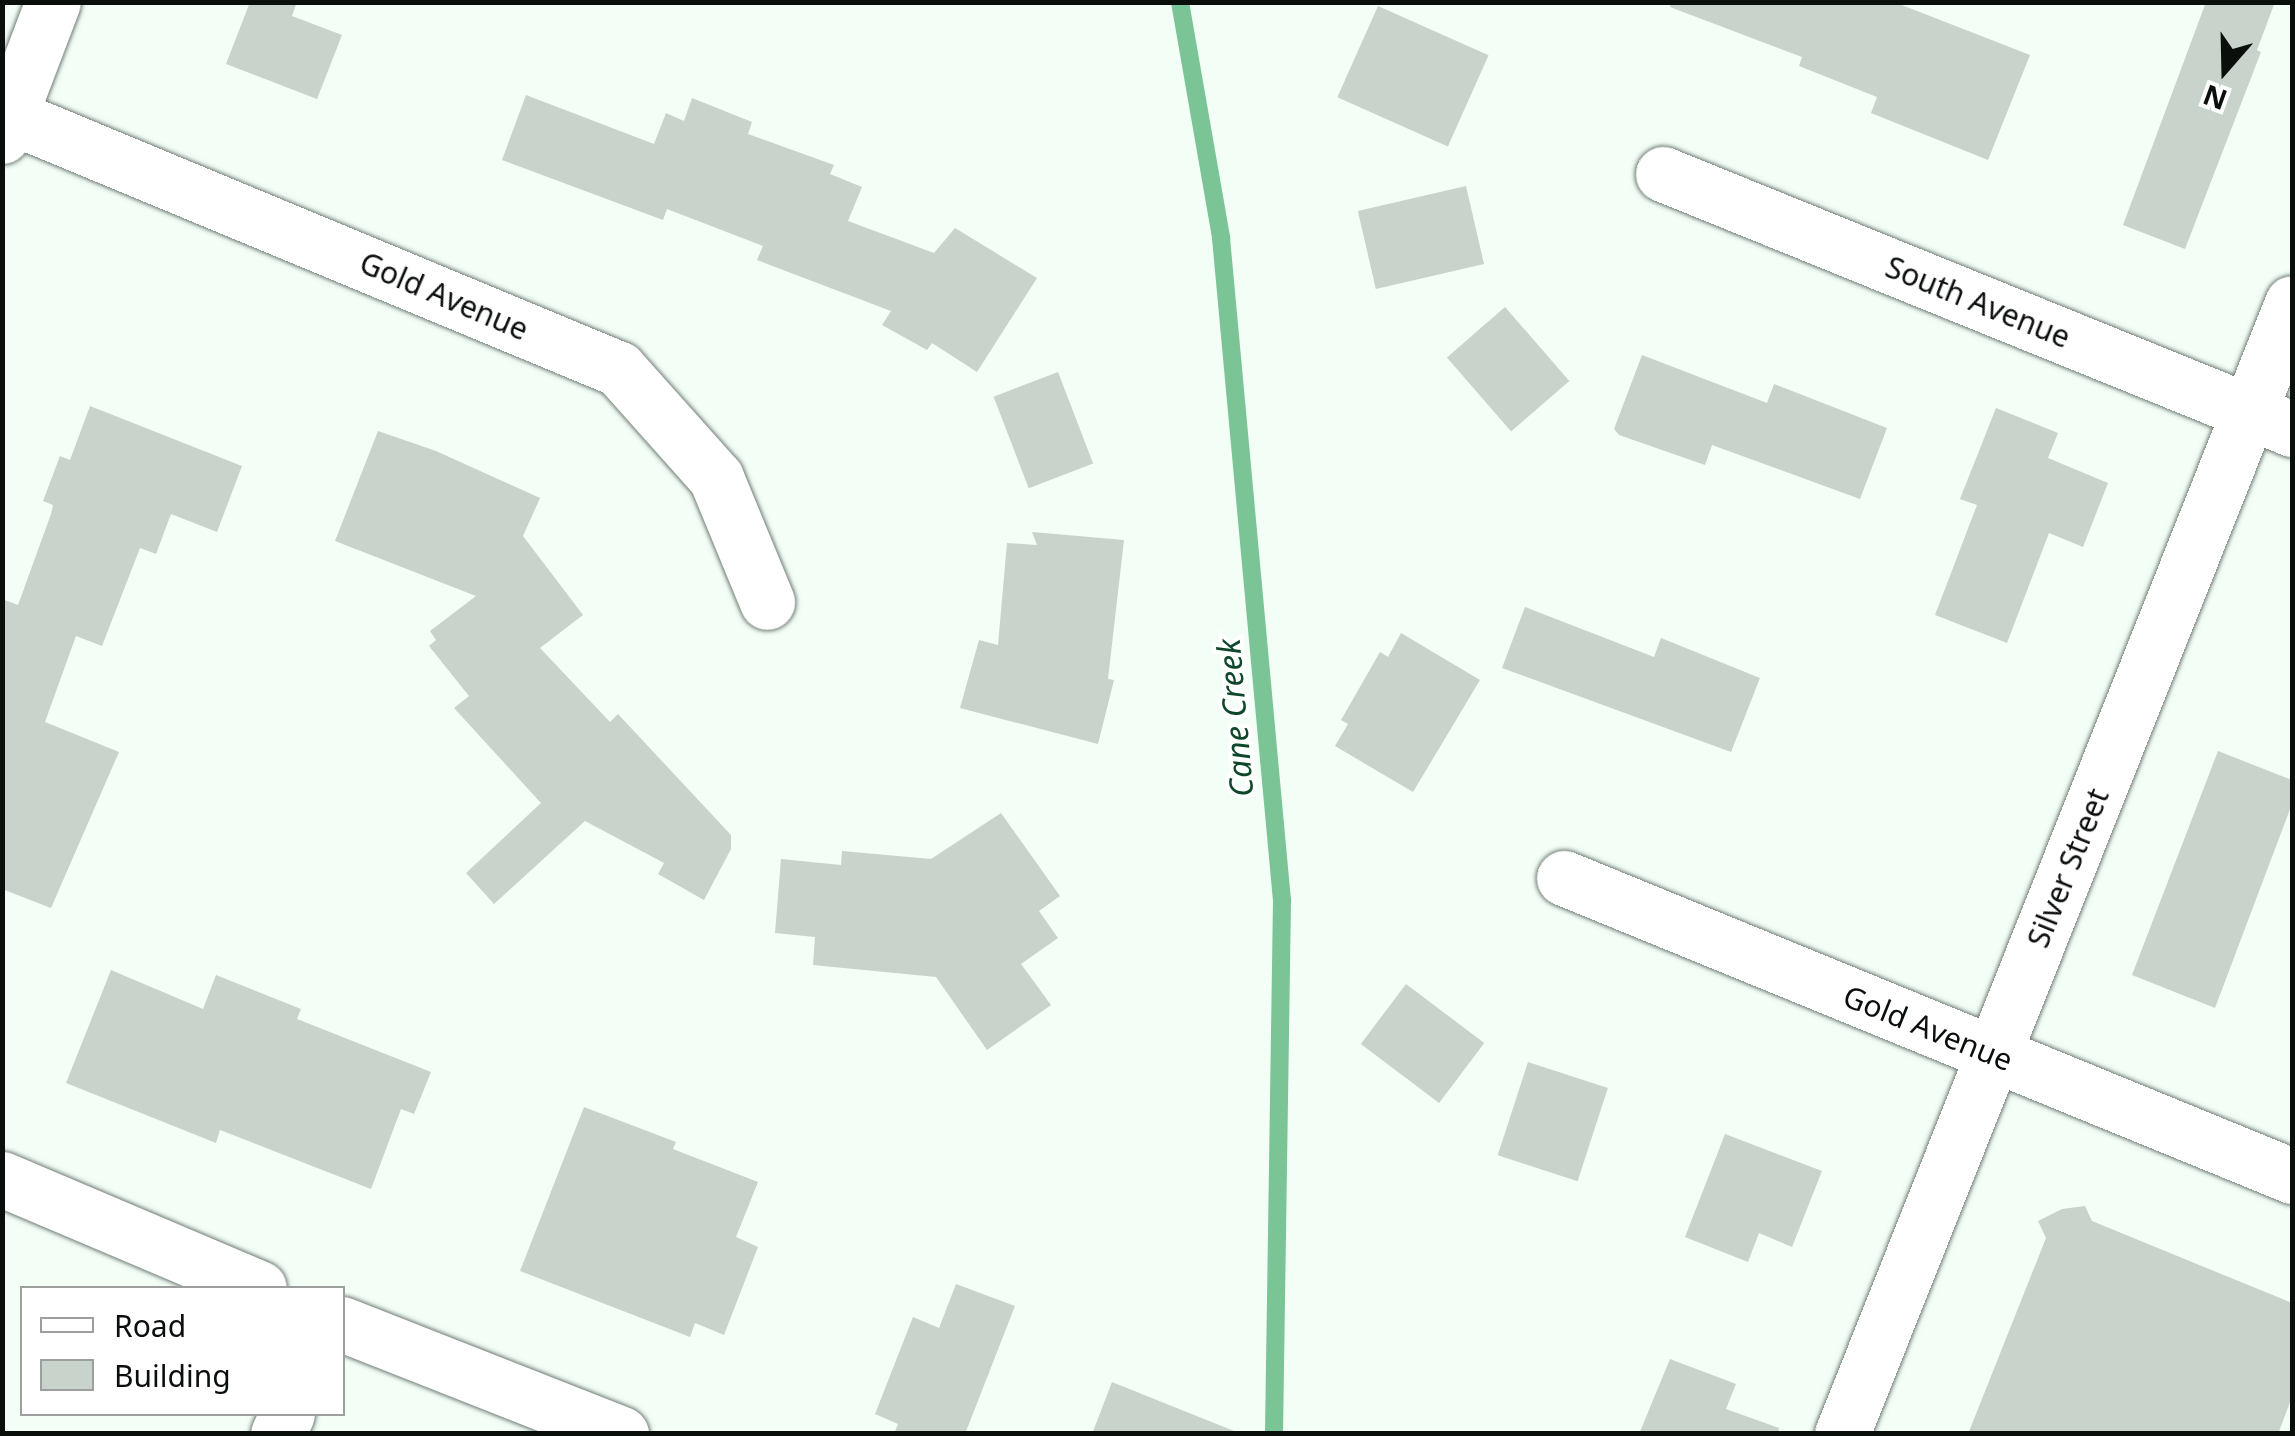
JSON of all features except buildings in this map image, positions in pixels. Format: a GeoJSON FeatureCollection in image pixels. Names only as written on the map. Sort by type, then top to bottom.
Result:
{"type":"FeatureCollection","features":[{"type":"Feature","properties":{"kind":"street"},"geometry":{"type":"LineString","coordinates":[[6,126],[53,2]]}},
{"type":"Feature","properties":{"kind":"street","name":"Gold Avenue"},"geometry":{"type":"LineString","coordinates":[[6,126],[619,369],[716,478],[766,602]]}},
{"type":"Feature","properties":{"kind":"street","name":"South Avenue"},"geometry":{"type":"LineString","coordinates":[[1663,174],[2271,420]]}},
{"type":"Feature","properties":{"kind":"street","name":"Silver Street"},"geometry":{"type":"LineString","coordinates":[[1842,1434],[1994,1056],[2271,420],[2292,303]]}},
{"type":"Feature","properties":{"kind":"street","name":"Gold Avenue"},"geometry":{"type":"LineString","coordinates":[[1564,878],[2292,1176]]}},
{"type":"Feature","properties":{"kind":"street"},"geometry":{"type":"LineString","coordinates":[[2,1179],[254,1286]]}},
{"type":"Feature","properties":{"kind":"street"},"geometry":{"type":"LineString","coordinates":[[345,1325],[620,1434]]}},
{"type":"Feature","properties":{"kind":"waterway","name":"Cane Creek"},"geometry":{"type":"LineString","coordinates":[[1180,2],[1221,238],[1282,900],[1274,1434]]}}]}
